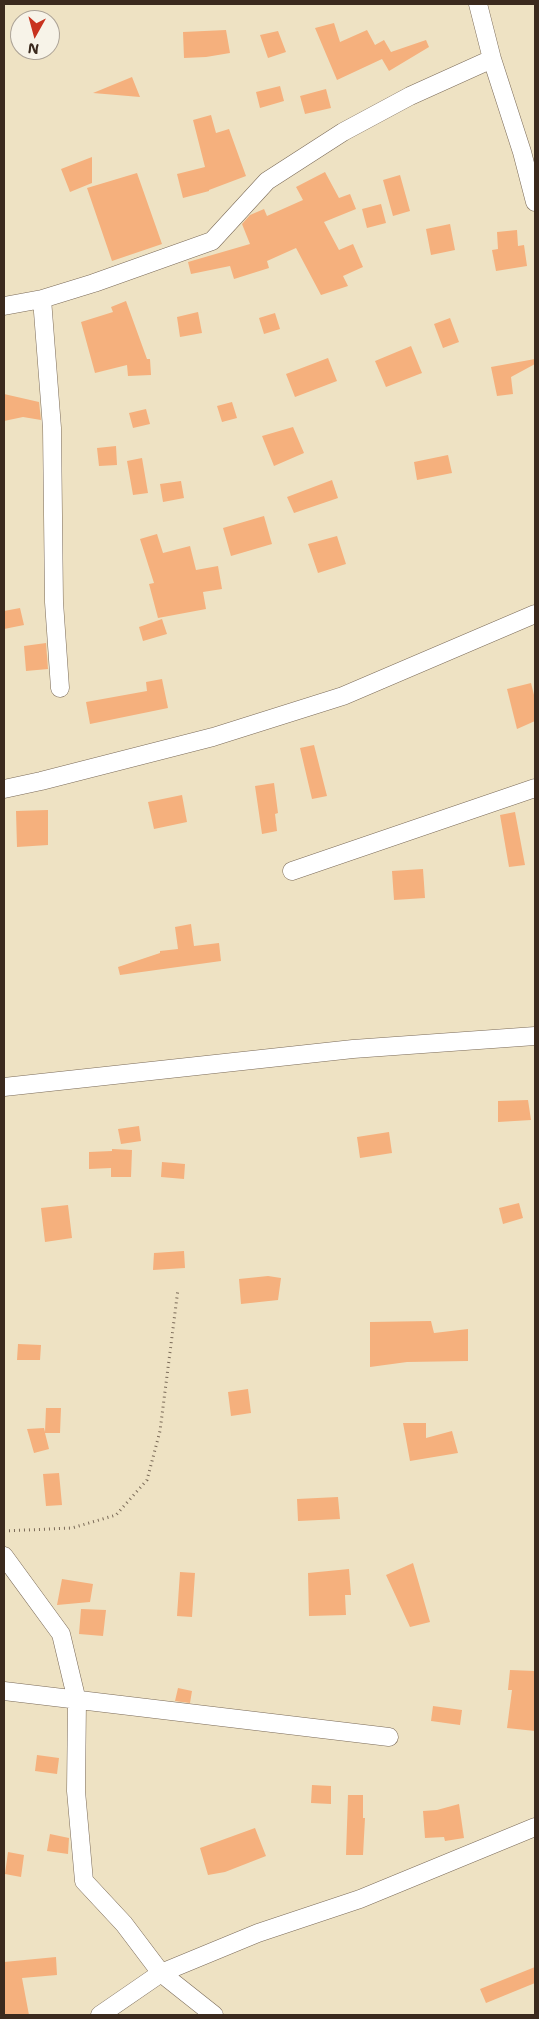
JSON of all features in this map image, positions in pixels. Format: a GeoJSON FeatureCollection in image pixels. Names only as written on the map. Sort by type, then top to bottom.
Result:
{"type":"FeatureCollection","features":[{"type":"Feature","properties":{"kind":"street"},"geometry":{"type":"LineString","coordinates":[[478,4],[492,59],[522,152],[535,202]]}},
{"type":"Feature","properties":{"kind":"street"},"geometry":{"type":"LineString","coordinates":[[4,306],[42,299],[94,283],[212,241],[267,181],[343,132],[410,96],[492,59]]}},
{"type":"Feature","properties":{"kind":"street"},"geometry":{"type":"LineString","coordinates":[[42,299],[52,428],[54,602],[60,688]]}},
{"type":"Feature","properties":{"kind":"street"},"geometry":{"type":"LineString","coordinates":[[4,789],[212,737],[343,696],[535,614]]}},
{"type":"Feature","properties":{"kind":"street"},"geometry":{"type":"LineString","coordinates":[[292,871],[535,788]]}},
{"type":"Feature","properties":{"kind":"street"},"geometry":{"type":"LineString","coordinates":[[4,1087],[353,1050],[535,1036]]}},
{"type":"Feature","properties":{"kind":"street"},"geometry":{"type":"LineString","coordinates":[[4,1556],[61,1634],[77,1701],[76,1791],[84,1881],[124,1924],[161,1973],[214,2015]]}},
{"type":"Feature","properties":{"kind":"street"},"geometry":{"type":"LineString","coordinates":[[4,1692],[389,1737]]}},
{"type":"Feature","properties":{"kind":"street"},"geometry":{"type":"LineString","coordinates":[[100,2015],[127,2008],[161,1973],[258,1933],[360,1899],[535,1827]]}},
{"type":"Feature","properties":{"kind":"path"},"geometry":{"type":"LineString","coordinates":[[4,1531],[72,1528],[116,1515],[147,1480],[160,1431],[178,1289]]}},
{"type":"Feature","properties":{"kind":"building"},"geometry":{"type":"Polygon","coordinates":[[[334,23],[340,42],[367,30],[375,45],[384,40],[391,52],[426,40],[429,47],[389,71],[382,59],[337,80],[315,28],[334,23]]]}},
{"type":"Feature","properties":{"kind":"building"},"geometry":{"type":"Polygon","coordinates":[[[226,30],[230,53],[184,58],[183,32],[226,30]]]}},
{"type":"Feature","properties":{"kind":"building"},"geometry":{"type":"Polygon","coordinates":[[[278,31],[286,52],[268,58],[260,35],[278,31]]]}},
{"type":"Feature","properties":{"kind":"building"},"geometry":{"type":"Polygon","coordinates":[[[132,77],[140,97],[93,93],[132,77]]]}},
{"type":"Feature","properties":{"kind":"building"},"geometry":{"type":"Polygon","coordinates":[[[280,86],[284,101],[260,108],[256,92],[280,86]]]}},
{"type":"Feature","properties":{"kind":"building"},"geometry":{"type":"Polygon","coordinates":[[[326,89],[331,108],[305,114],[300,96],[326,89]]]}},
{"type":"Feature","properties":{"kind":"building"},"geometry":{"type":"Polygon","coordinates":[[[211,115],[216,133],[229,129],[246,176],[209,191],[183,198],[177,174],[205,167],[193,120],[211,115]]]}},
{"type":"Feature","properties":{"kind":"building"},"geometry":{"type":"Polygon","coordinates":[[[92,157],[92,183],[70,192],[61,169],[92,157]]]}},
{"type":"Feature","properties":{"kind":"building"},"geometry":{"type":"Polygon","coordinates":[[[325,172],[339,198],[350,194],[356,209],[324,222],[339,250],[353,244],[363,267],[343,276],[348,286],[321,295],[296,248],[267,261],[269,268],[234,279],[230,266],[191,274],[188,262],[250,244],[242,224],[250,215],[264,209],[267,216],[303,200],[296,187],[325,172]]]}},
{"type":"Feature","properties":{"kind":"building"},"geometry":{"type":"Polygon","coordinates":[[[137,173],[162,244],[112,261],[87,188],[137,173]]]}},
{"type":"Feature","properties":{"kind":"building"},"geometry":{"type":"Polygon","coordinates":[[[400,175],[410,211],[393,216],[383,180],[400,175]]]}},
{"type":"Feature","properties":{"kind":"building"},"geometry":{"type":"Polygon","coordinates":[[[381,204],[386,223],[367,228],[362,209],[381,204]]]}},
{"type":"Feature","properties":{"kind":"building"},"geometry":{"type":"Polygon","coordinates":[[[450,224],[455,250],[431,255],[426,229],[450,224]]]}},
{"type":"Feature","properties":{"kind":"building"},"geometry":{"type":"Polygon","coordinates":[[[517,230],[518,246],[524,245],[527,266],[496,271],[492,250],[498,249],[497,232],[517,230]]]}},
{"type":"Feature","properties":{"kind":"building"},"geometry":{"type":"Polygon","coordinates":[[[126,301],[147,359],[150,359],[151,375],[128,376],[127,365],[95,373],[81,322],[113,312],[111,307],[126,301]]]}},
{"type":"Feature","properties":{"kind":"building"},"geometry":{"type":"Polygon","coordinates":[[[198,312],[202,333],[180,337],[177,317],[198,312]]]}},
{"type":"Feature","properties":{"kind":"building"},"geometry":{"type":"Polygon","coordinates":[[[275,313],[280,329],[264,334],[259,318],[275,313]]]}},
{"type":"Feature","properties":{"kind":"building"},"geometry":{"type":"Polygon","coordinates":[[[450,318],[459,342],[443,348],[434,324],[450,318]]]}},
{"type":"Feature","properties":{"kind":"building"},"geometry":{"type":"Polygon","coordinates":[[[411,346],[422,373],[386,387],[375,361],[411,346]]]}},
{"type":"Feature","properties":{"kind":"building"},"geometry":{"type":"Polygon","coordinates":[[[328,358],[337,381],[295,397],[286,374],[328,358]]]}},
{"type":"Feature","properties":{"kind":"building"},"geometry":{"type":"Polygon","coordinates":[[[535,359],[535,364],[511,377],[513,394],[497,396],[491,367],[535,359]]]}},
{"type":"Feature","properties":{"kind":"building"},"geometry":{"type":"Polygon","coordinates":[[[4,394],[39,402],[41,420],[23,417],[4,421],[4,394]]]}},
{"type":"Feature","properties":{"kind":"building"},"geometry":{"type":"Polygon","coordinates":[[[232,402],[237,418],[222,422],[217,406],[232,402]]]}},
{"type":"Feature","properties":{"kind":"building"},"geometry":{"type":"Polygon","coordinates":[[[146,409],[150,424],[133,428],[129,413],[146,409]]]}},
{"type":"Feature","properties":{"kind":"building"},"geometry":{"type":"Polygon","coordinates":[[[293,427],[304,453],[274,466],[262,436],[293,427]]]}},
{"type":"Feature","properties":{"kind":"building"},"geometry":{"type":"Polygon","coordinates":[[[116,446],[117,465],[99,466],[97,448],[116,446]]]}},
{"type":"Feature","properties":{"kind":"building"},"geometry":{"type":"Polygon","coordinates":[[[448,455],[452,473],[417,480],[414,462],[448,455]]]}},
{"type":"Feature","properties":{"kind":"building"},"geometry":{"type":"Polygon","coordinates":[[[142,458],[148,493],[133,495],[127,461],[142,458]]]}},
{"type":"Feature","properties":{"kind":"building"},"geometry":{"type":"Polygon","coordinates":[[[332,480],[338,498],[294,513],[287,497],[332,480]]]}},
{"type":"Feature","properties":{"kind":"building"},"geometry":{"type":"Polygon","coordinates":[[[181,481],[184,498],[163,502],[160,484],[181,481]]]}},
{"type":"Feature","properties":{"kind":"building"},"geometry":{"type":"Polygon","coordinates":[[[264,516],[272,544],[231,556],[223,528],[264,516]]]}},
{"type":"Feature","properties":{"kind":"building"},"geometry":{"type":"Polygon","coordinates":[[[157,534],[163,553],[190,546],[196,570],[218,566],[222,589],[203,592],[206,609],[158,618],[149,584],[154,583],[140,539],[157,534]]]}},
{"type":"Feature","properties":{"kind":"building"},"geometry":{"type":"Polygon","coordinates":[[[337,536],[346,564],[318,573],[308,544],[337,536]]]}},
{"type":"Feature","properties":{"kind":"building"},"geometry":{"type":"Polygon","coordinates":[[[20,608],[24,625],[4,629],[4,611],[20,608]]]}},
{"type":"Feature","properties":{"kind":"building"},"geometry":{"type":"Polygon","coordinates":[[[162,619],[167,634],[143,641],[139,627],[162,619]]]}},
{"type":"Feature","properties":{"kind":"building"},"geometry":{"type":"Polygon","coordinates":[[[46,643],[48,669],[26,671],[24,646],[46,643]]]}},
{"type":"Feature","properties":{"kind":"building"},"geometry":{"type":"Polygon","coordinates":[[[162,679],[168,708],[90,724],[86,702],[147,691],[146,682],[162,679]]]}},
{"type":"Feature","properties":{"kind":"building"},"geometry":{"type":"Polygon","coordinates":[[[531,683],[535,699],[535,721],[517,729],[507,689],[531,683]]]}},
{"type":"Feature","properties":{"kind":"building"},"geometry":{"type":"Polygon","coordinates":[[[314,745],[327,796],[312,799],[300,748],[314,745]]]}},
{"type":"Feature","properties":{"kind":"building"},"geometry":{"type":"Polygon","coordinates":[[[274,783],[278,813],[275,814],[277,831],[262,834],[255,786],[274,783]]]}},
{"type":"Feature","properties":{"kind":"building"},"geometry":{"type":"Polygon","coordinates":[[[182,795],[187,822],[154,829],[148,802],[182,795]]]}},
{"type":"Feature","properties":{"kind":"building"},"geometry":{"type":"Polygon","coordinates":[[[48,810],[48,845],[17,847],[16,811],[48,810]]]}},
{"type":"Feature","properties":{"kind":"building"},"geometry":{"type":"Polygon","coordinates":[[[515,812],[525,865],[509,867],[500,815],[515,812]]]}},
{"type":"Feature","properties":{"kind":"building"},"geometry":{"type":"Polygon","coordinates":[[[423,869],[425,898],[394,900],[392,871],[423,869]]]}},
{"type":"Feature","properties":{"kind":"building"},"geometry":{"type":"Polygon","coordinates":[[[191,924],[194,946],[219,943],[221,961],[120,975],[118,967],[160,953],[160,951],[178,949],[175,927],[191,924]]]}},
{"type":"Feature","properties":{"kind":"building"},"geometry":{"type":"Polygon","coordinates":[[[528,1100],[531,1120],[498,1122],[498,1101],[528,1100]]]}},
{"type":"Feature","properties":{"kind":"building"},"geometry":{"type":"Polygon","coordinates":[[[139,1126],[141,1141],[121,1144],[118,1129],[139,1126]]]}},
{"type":"Feature","properties":{"kind":"building"},"geometry":{"type":"Polygon","coordinates":[[[389,1132],[392,1153],[360,1158],[357,1137],[389,1132]]]}},
{"type":"Feature","properties":{"kind":"building"},"geometry":{"type":"Polygon","coordinates":[[[112,1149],[132,1150],[131,1177],[111,1177],[111,1168],[89,1169],[89,1152],[112,1151],[112,1149]]]}},
{"type":"Feature","properties":{"kind":"building"},"geometry":{"type":"Polygon","coordinates":[[[162,1162],[185,1164],[184,1179],[161,1177],[162,1162]]]}},
{"type":"Feature","properties":{"kind":"building"},"geometry":{"type":"Polygon","coordinates":[[[519,1203],[523,1218],[503,1224],[499,1208],[519,1203]]]}},
{"type":"Feature","properties":{"kind":"building"},"geometry":{"type":"Polygon","coordinates":[[[68,1205],[72,1238],[45,1242],[41,1208],[68,1205]]]}},
{"type":"Feature","properties":{"kind":"building"},"geometry":{"type":"Polygon","coordinates":[[[184,1251],[185,1268],[153,1270],[154,1253],[184,1251]]]}},
{"type":"Feature","properties":{"kind":"building"},"geometry":{"type":"Polygon","coordinates":[[[268,1276],[281,1278],[278,1300],[241,1304],[239,1279],[268,1276]]]}},
{"type":"Feature","properties":{"kind":"building"},"geometry":{"type":"Polygon","coordinates":[[[431,1321],[434,1333],[468,1329],[468,1361],[407,1362],[370,1367],[370,1322],[431,1321]]]}},
{"type":"Feature","properties":{"kind":"building"},"geometry":{"type":"Polygon","coordinates":[[[18,1344],[41,1345],[40,1360],[17,1360],[18,1344]]]}},
{"type":"Feature","properties":{"kind":"building"},"geometry":{"type":"Polygon","coordinates":[[[248,1389],[251,1413],[231,1416],[228,1392],[248,1389]]]}},
{"type":"Feature","properties":{"kind":"building"},"geometry":{"type":"Polygon","coordinates":[[[46,1408],[61,1408],[60,1433],[45,1433],[49,1449],[34,1453],[27,1429],[44,1428],[45,1432],[46,1408]]]}},
{"type":"Feature","properties":{"kind":"building"},"geometry":{"type":"Polygon","coordinates":[[[403,1423],[426,1423],[426,1438],[452,1431],[458,1453],[410,1461],[403,1423]]]}},
{"type":"Feature","properties":{"kind":"building"},"geometry":{"type":"Polygon","coordinates":[[[59,1473],[62,1505],[46,1506],[43,1474],[59,1473]]]}},
{"type":"Feature","properties":{"kind":"building"},"geometry":{"type":"Polygon","coordinates":[[[338,1497],[340,1519],[298,1521],[297,1499],[338,1497]]]}},
{"type":"Feature","properties":{"kind":"building"},"geometry":{"type":"Polygon","coordinates":[[[413,1563],[430,1622],[410,1627],[386,1575],[413,1563]]]}},
{"type":"Feature","properties":{"kind":"building"},"geometry":{"type":"Polygon","coordinates":[[[349,1569],[351,1595],[345,1595],[346,1615],[309,1616],[308,1573],[349,1569]]]}},
{"type":"Feature","properties":{"kind":"building"},"geometry":{"type":"Polygon","coordinates":[[[180,1572],[195,1573],[192,1617],[177,1616],[180,1572]]]}},
{"type":"Feature","properties":{"kind":"building"},"geometry":{"type":"Polygon","coordinates":[[[62,1579],[93,1584],[90,1602],[57,1605],[62,1579]]]}},
{"type":"Feature","properties":{"kind":"building"},"geometry":{"type":"Polygon","coordinates":[[[81,1609],[106,1610],[103,1636],[79,1634],[81,1609]]]}},
{"type":"Feature","properties":{"kind":"building"},"geometry":{"type":"Polygon","coordinates":[[[510,1670],[535,1671],[535,1731],[507,1728],[512,1690],[508,1690],[510,1670]]]}},
{"type":"Feature","properties":{"kind":"building"},"geometry":{"type":"Polygon","coordinates":[[[178,1688],[192,1691],[190,1703],[175,1701],[178,1688]]]}},
{"type":"Feature","properties":{"kind":"building"},"geometry":{"type":"Polygon","coordinates":[[[433,1706],[462,1710],[460,1725],[431,1721],[433,1706]]]}},
{"type":"Feature","properties":{"kind":"building"},"geometry":{"type":"Polygon","coordinates":[[[37,1755],[59,1758],[57,1774],[35,1771],[37,1755]]]}},
{"type":"Feature","properties":{"kind":"building"},"geometry":{"type":"Polygon","coordinates":[[[312,1785],[331,1786],[331,1804],[311,1803],[312,1785]]]}},
{"type":"Feature","properties":{"kind":"building"},"geometry":{"type":"Polygon","coordinates":[[[348,1795],[363,1795],[363,1818],[365,1818],[363,1855],[346,1855],[348,1795]]]}},
{"type":"Feature","properties":{"kind":"building"},"geometry":{"type":"Polygon","coordinates":[[[459,1804],[464,1838],[445,1841],[444,1837],[425,1838],[423,1811],[437,1810],[459,1804]]]}},
{"type":"Feature","properties":{"kind":"building"},"geometry":{"type":"Polygon","coordinates":[[[255,1828],[266,1856],[225,1872],[208,1875],[200,1848],[255,1828]]]}},
{"type":"Feature","properties":{"kind":"building"},"geometry":{"type":"Polygon","coordinates":[[[50,1834],[69,1838],[68,1854],[47,1851],[50,1834]]]}},
{"type":"Feature","properties":{"kind":"building"},"geometry":{"type":"Polygon","coordinates":[[[8,1852],[24,1855],[21,1877],[5,1874],[8,1852]]]}},
{"type":"Feature","properties":{"kind":"building"},"geometry":{"type":"Polygon","coordinates":[[[56,1957],[57,1975],[22,1978],[29,2015],[5,2015],[4,1962],[56,1957]]]}},
{"type":"Feature","properties":{"kind":"building"},"geometry":{"type":"Polygon","coordinates":[[[535,1967],[535,1983],[486,2003],[480,1989],[535,1967]]]}}]}
